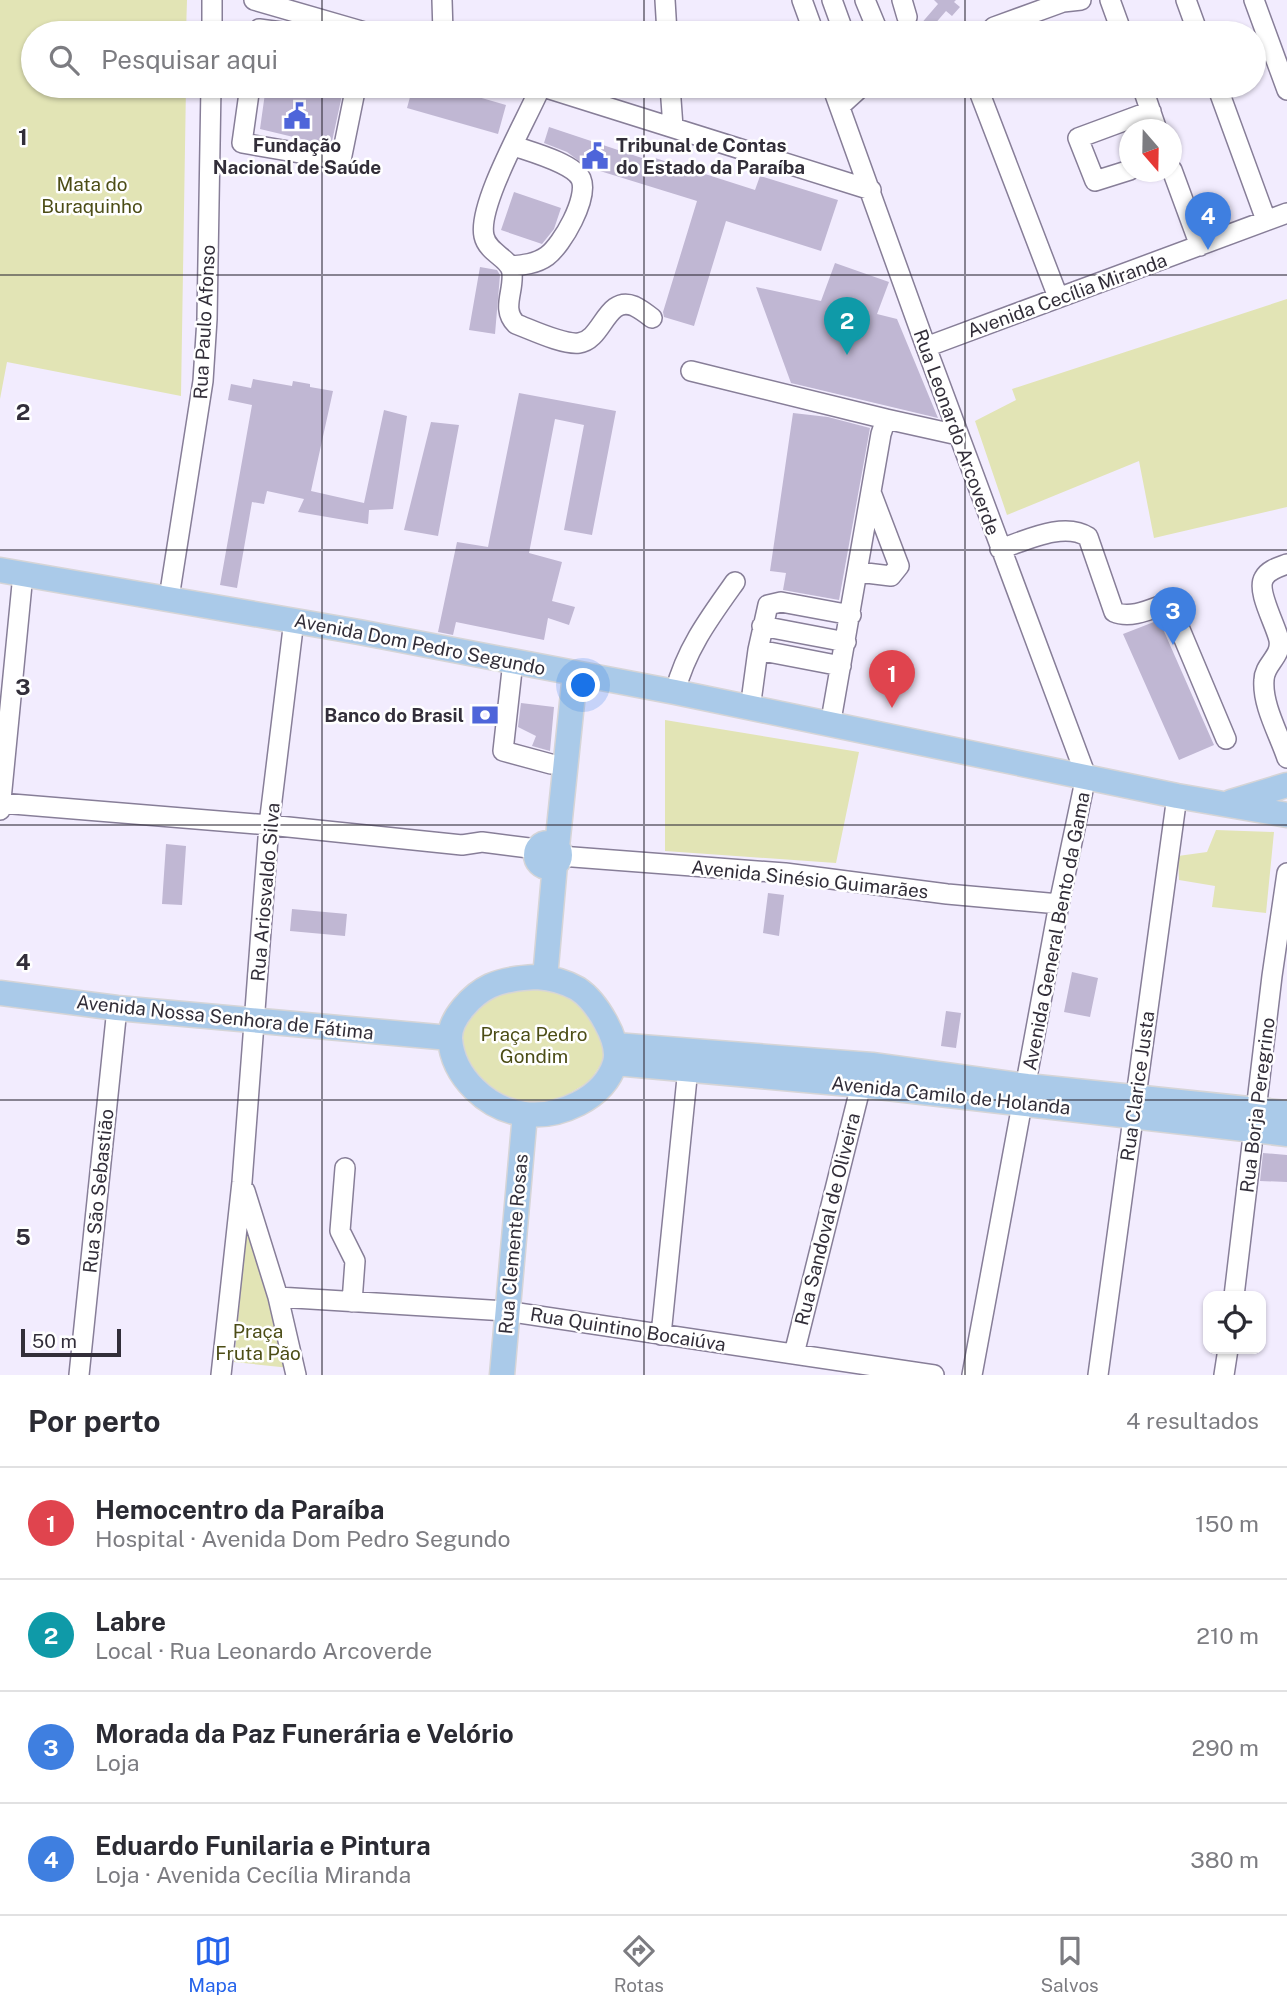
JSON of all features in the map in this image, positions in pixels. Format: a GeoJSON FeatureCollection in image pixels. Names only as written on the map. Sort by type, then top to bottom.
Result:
{"type":"FeatureCollection","features":[{"type":"Feature","properties":{"kind":"main road","name":"Avenida Dom Pedro Segundo"},"geometry":{"type":"LineString","coordinates":[[11,572],[294,620],[513,661],[1177,796],[1287,815]]}},
{"type":"Feature","properties":{"kind":"main road"},"geometry":{"type":"LineString","coordinates":[[538,978],[551,764],[569,673]]}},
{"type":"Feature","properties":{"kind":"main road"},"geometry":{"type":"LineString","coordinates":[[547,855],[569,673]]}},
{"type":"Feature","properties":{"kind":"main road"},"geometry":{"type":"LineString","coordinates":[[1224,804],[1287,785]]}},
{"type":"Feature","properties":{"kind":"main road"},"geometry":{"type":"LineString","coordinates":[[538,978],[563,982],[578,989],[588,998],[605,1020],[615,1054],[599,1088],[578,1104],[552,1113],[525,1114],[498,1105],[472,1088],[458,1066],[450,1038],[453,1024],[461,1011],[482,990],[508,981],[538,978]]}},
{"type":"Feature","properties":{"kind":"main road","name":"Avenida Nossa Senhora de Fátima"},"geometry":{"type":"LineString","coordinates":[[0,993],[117,1008],[450,1038]]}},
{"type":"Feature","properties":{"kind":"main road","name":"Avenida Camilo de Holanda"},"geometry":{"type":"LineString","coordinates":[[615,1054],[872,1065],[1026,1095]]}},
{"type":"Feature","properties":{"kind":"main road","name":"Avenida Camilo de Holanda"},"geometry":{"type":"LineString","coordinates":[[615,1054],[688,1068],[861,1084],[1026,1095],[1255,1120],[1287,1134]]}},
{"type":"Feature","properties":{"kind":"main road","name":"Rua Clemente Rosas"},"geometry":{"type":"LineString","coordinates":[[502,1375],[525,1114]]}},
{"type":"Feature","properties":{"kind":"main road","name":"Avenida Camilo de Holanda"},"geometry":{"type":"LineString","coordinates":[[1255,1120],[1287,1114]]}},
{"type":"Feature","properties":{"kind":"street"},"geometry":{"type":"LineString","coordinates":[[212,0],[212,21]]}},
{"type":"Feature","properties":{"kind":"street"},"geometry":{"type":"LineString","coordinates":[[254,0],[312,21]]}},
{"type":"Feature","properties":{"kind":"street"},"geometry":{"type":"LineString","coordinates":[[442,0],[443,21]]}},
{"type":"Feature","properties":{"kind":"street"},"geometry":{"type":"LineString","coordinates":[[665,0],[666,21]]}},
{"type":"Feature","properties":{"kind":"street"},"geometry":{"type":"LineString","coordinates":[[802,0],[810,21]]}},
{"type":"Feature","properties":{"kind":"street"},"geometry":{"type":"LineString","coordinates":[[839,21],[833,4],[855,0]]}},
{"type":"Feature","properties":{"kind":"street"},"geometry":{"type":"LineString","coordinates":[[865,0],[874,21]]}},
{"type":"Feature","properties":{"kind":"street"},"geometry":{"type":"LineString","coordinates":[[1011,21],[1063,2],[1080,0]]}},
{"type":"Feature","properties":{"kind":"street"},"geometry":{"type":"LineString","coordinates":[[1034,21],[1093,0]]}},
{"type":"Feature","properties":{"kind":"street"},"geometry":{"type":"LineString","coordinates":[[1110,0],[1118,21]]}},
{"type":"Feature","properties":{"kind":"street"},"geometry":{"type":"LineString","coordinates":[[1186,0],[1194,21]]}},
{"type":"Feature","properties":{"kind":"street"},"geometry":{"type":"LineString","coordinates":[[1254,0],[1262,21]]}},
{"type":"Feature","properties":{"kind":"street"},"geometry":{"type":"LineString","coordinates":[[1266,33],[1287,90]]}},
{"type":"Feature","properties":{"kind":"street","name":"Rua Paulo Afonso"},"geometry":{"type":"LineString","coordinates":[[169,598],[203,381],[207,319],[211,98]]}},
{"type":"Feature","properties":{"kind":"street"},"geometry":{"type":"LineString","coordinates":[[248,98],[242,143],[341,160],[354,98]]}},
{"type":"Feature","properties":{"kind":"street"},"geometry":{"type":"LineString","coordinates":[[536,98],[490,195],[483,233],[487,247],[510,266],[513,275],[509,318],[516,324],[569,342],[580,343],[595,335],[614,308],[622,304],[633,305],[652,318]]}},
{"type":"Feature","properties":{"kind":"street"},"geometry":{"type":"LineString","coordinates":[[580,98],[871,190]]}},
{"type":"Feature","properties":{"kind":"street"},"geometry":{"type":"LineString","coordinates":[[671,98],[673,127]]}},
{"type":"Feature","properties":{"kind":"street","name":"Rua Leonardo Arcoverde"},"geometry":{"type":"LineString","coordinates":[[837,98],[958,435],[1086,776]]}},
{"type":"Feature","properties":{"kind":"street"},"geometry":{"type":"LineString","coordinates":[[840,106],[849,98]]}},
{"type":"Feature","properties":{"kind":"street"},"geometry":{"type":"LineString","coordinates":[[982,98],[1058,297]]}},
{"type":"Feature","properties":{"kind":"street"},"geometry":{"type":"LineString","coordinates":[[1146,98],[1154,119]]}},
{"type":"Feature","properties":{"kind":"street"},"geometry":{"type":"LineString","coordinates":[[1221,98],[1266,220]]}},
{"type":"Feature","properties":{"kind":"street"},"geometry":{"type":"LineString","coordinates":[[1119,128],[1078,138],[1095,181],[1119,173]]}},
{"type":"Feature","properties":{"kind":"street"},"geometry":{"type":"LineString","coordinates":[[510,266],[529,264],[547,256],[565,234],[578,209],[582,191],[581,180],[573,169],[514,146]]}},
{"type":"Feature","properties":{"kind":"street"},"geometry":{"type":"LineString","coordinates":[[1176,182],[1200,246]]}},
{"type":"Feature","properties":{"kind":"street","name":"Avenida Cecília Miranda"},"geometry":{"type":"LineString","coordinates":[[926,347],[1287,213]]}},
{"type":"Feature","properties":{"kind":"street"},"geometry":{"type":"LineString","coordinates":[[691,371],[958,435]]}},
{"type":"Feature","properties":{"kind":"street"},"geometry":{"type":"LineString","coordinates":[[830,726],[881,434],[886,419]]}},
{"type":"Feature","properties":{"kind":"street"},"geometry":{"type":"LineString","coordinates":[[858,572],[891,576],[899,566],[871,494]]}},
{"type":"Feature","properties":{"kind":"street"},"geometry":{"type":"LineString","coordinates":[[1000,549],[1056,531],[1079,531],[1087,537],[1114,612],[1121,616],[1165,604],[1171,608],[1226,739]]}},
{"type":"Feature","properties":{"kind":"street"},"geometry":{"type":"LineString","coordinates":[[1287,564],[1270,571],[1262,583],[1279,640],[1279,649],[1266,669],[1266,700],[1287,758]]}},
{"type":"Feature","properties":{"kind":"street"},"geometry":{"type":"LineString","coordinates":[[0,810],[11,572]]}},
{"type":"Feature","properties":{"kind":"street"},"geometry":{"type":"LineString","coordinates":[[675,692],[686,657],[698,634],[735,582]]}},
{"type":"Feature","properties":{"kind":"street"},"geometry":{"type":"LineString","coordinates":[[750,709],[762,626],[768,605],[776,602],[851,615]]}},
{"type":"Feature","properties":{"kind":"street","name":"Rua Ariosvaldo Silva"},"geometry":{"type":"LineString","coordinates":[[221,1375],[242,1182],[269,825],[294,620]]}},
{"type":"Feature","properties":{"kind":"street"},"geometry":{"type":"LineString","coordinates":[[762,626],[846,642]]}},
{"type":"Feature","properties":{"kind":"street"},"geometry":{"type":"LineString","coordinates":[[758,650],[841,666]]}},
{"type":"Feature","properties":{"kind":"street"},"geometry":{"type":"LineString","coordinates":[[513,661],[503,751],[551,764]]}},
{"type":"Feature","properties":{"kind":"street","name":"Avenida General Bento da Gama"},"geometry":{"type":"LineString","coordinates":[[972,1375],[1026,1095],[1059,904],[1086,776]]}},
{"type":"Feature","properties":{"kind":"street","name":"Rua Clarice Justa"},"geometry":{"type":"LineString","coordinates":[[1098,1375],[1177,796]]}},
{"type":"Feature","properties":{"kind":"street","name":"Avenida Sinésio Guimarães"},"geometry":{"type":"LineString","coordinates":[[0,803],[269,825],[462,845],[482,842],[547,855],[785,873],[947,894],[1059,904]]}},
{"type":"Feature","properties":{"kind":"street","name":"Rua Borja Peregrino"},"geometry":{"type":"LineString","coordinates":[[1235,1291],[1287,873]]}},
{"type":"Feature","properties":{"kind":"street","name":"Rua São Sebastião"},"geometry":{"type":"LineString","coordinates":[[79,1375],[117,1008]]}},
{"type":"Feature","properties":{"kind":"street"},"geometry":{"type":"LineString","coordinates":[[661,1335],[688,1068]]}},
{"type":"Feature","properties":{"kind":"street","name":"Rua Sandoval de Oliveira"},"geometry":{"type":"LineString","coordinates":[[794,1354],[861,1084]]}},
{"type":"Feature","properties":{"kind":"street"},"geometry":{"type":"LineString","coordinates":[[345,1168],[340,1231],[355,1261],[352,1301]]}},
{"type":"Feature","properties":{"kind":"street"},"geometry":{"type":"LineString","coordinates":[[242,1182],[278,1297],[296,1375]]}},
{"type":"Feature","properties":{"kind":"street","name":"Rua Quintino Bocaiúva"},"geometry":{"type":"LineString","coordinates":[[278,1297],[506,1311],[934,1375]]}},
{"type":"Feature","properties":{"kind":"street"},"geometry":{"type":"LineString","coordinates":[[1224,1375],[1227,1354]]}},
{"type":"Feature","properties":{"kind":"green space","name":"Mata do Buraquinho"},"geometry":{"type":"Polygon","coordinates":[[[0,0],[187,0],[186,21],[21,21],[21,98],[186,98],[181,396],[7,362],[0,399],[0,0]]]}},
{"type":"Feature","properties":{"kind":"green space"},"geometry":{"type":"Polygon","coordinates":[[[1287,299],[1287,507],[1154,538],[1139,461],[1007,515],[975,421],[1016,400],[1012,389],[1287,299]]]}},
{"type":"Feature","properties":{"kind":"green space"},"geometry":{"type":"Polygon","coordinates":[[[665,720],[859,752],[836,863],[665,851],[665,720]]]}},
{"type":"Feature","properties":{"kind":"green space"},"geometry":{"type":"Polygon","coordinates":[[[1216,830],[1274,832],[1266,913],[1212,907],[1215,886],[1179,880],[1178,856],[1207,852],[1216,830]]]}},
{"type":"Feature","properties":{"kind":"green space","name":"Praça Pedro Gondim"},"geometry":{"type":"Polygon","coordinates":[[[529,986],[559,986],[585,1001],[605,1040],[603,1061],[590,1081],[562,1098],[539,1107],[509,1102],[462,1065],[461,1034],[470,1016],[482,1003],[497,994],[529,986]]]}},
{"type":"Feature","properties":{"kind":"green space","name":"Praça Fruta Pão"},"geometry":{"type":"Polygon","coordinates":[[[248,1213],[290,1368],[234,1362],[248,1213]]]}},
{"type":"Feature","properties":{"kind":"building"},"geometry":{"type":"Polygon","coordinates":[[[934,0],[956,0],[954,2],[960,7],[952,16],[946,11],[937,21],[923,21],[938,4],[934,0]]]}},
{"type":"Feature","properties":{"kind":"building","name":"Fundação Nacional de Saúde"},"geometry":{"type":"Polygon","coordinates":[[[264,98],[341,98],[331,146],[260,129],[264,98]]]}},
{"type":"Feature","properties":{"kind":"building"},"geometry":{"type":"Polygon","coordinates":[[[410,98],[482,98],[506,105],[498,134],[407,108],[410,98]]]}},
{"type":"Feature","properties":{"kind":"building"},"geometry":{"type":"Polygon","coordinates":[[[549,127],[654,162],[655,158],[755,190],[760,176],[838,200],[821,251],[726,221],[694,326],[664,317],[663,312],[697,201],[587,167],[567,152],[544,143],[549,127]]]}},
{"type":"Feature","properties":{"kind":"building"},"geometry":{"type":"Polygon","coordinates":[[[514,192],[561,208],[554,229],[542,244],[501,230],[514,192]]]}},
{"type":"Feature","properties":{"kind":"building"},"geometry":{"type":"Polygon","coordinates":[[[835,263],[889,282],[877,314],[897,319],[938,418],[791,383],[756,287],[821,301],[835,263]]]}},
{"type":"Feature","properties":{"kind":"building"},"geometry":{"type":"Polygon","coordinates":[[[480,267],[497,270],[500,275],[495,334],[469,330],[480,267]]]}},
{"type":"Feature","properties":{"kind":"building"},"geometry":{"type":"Polygon","coordinates":[[[253,379],[292,386],[293,381],[333,391],[311,491],[364,503],[384,410],[407,416],[393,509],[369,510],[368,524],[298,512],[304,499],[267,491],[264,504],[252,502],[237,588],[220,585],[252,405],[228,400],[231,384],[251,388],[253,379]]]}},
{"type":"Feature","properties":{"kind":"building"},"geometry":{"type":"Polygon","coordinates":[[[519,393],[616,411],[592,535],[564,530],[584,425],[555,419],[529,553],[562,562],[552,601],[575,607],[569,625],[548,618],[544,640],[456,622],[453,635],[438,632],[457,542],[488,547],[519,393]]]}},
{"type":"Feature","properties":{"kind":"building"},"geometry":{"type":"Polygon","coordinates":[[[793,413],[828,417],[870,428],[839,600],[783,590],[786,573],[770,571],[793,413]]]}},
{"type":"Feature","properties":{"kind":"building"},"geometry":{"type":"Polygon","coordinates":[[[431,422],[459,425],[438,536],[404,530],[431,422]]]}},
{"type":"Feature","properties":{"kind":"building"},"geometry":{"type":"Polygon","coordinates":[[[1159,620],[1214,745],[1179,760],[1123,634],[1159,620]]]}},
{"type":"Feature","properties":{"kind":"building"},"geometry":{"type":"Polygon","coordinates":[[[521,703],[554,707],[550,751],[532,746],[536,736],[518,727],[521,703]]]}},
{"type":"Feature","properties":{"kind":"building"},"geometry":{"type":"Polygon","coordinates":[[[166,844],[186,846],[182,905],[162,904],[166,844]]]}},
{"type":"Feature","properties":{"kind":"building"},"geometry":{"type":"Polygon","coordinates":[[[768,893],[784,895],[779,936],[763,933],[768,893]]]}},
{"type":"Feature","properties":{"kind":"building"},"geometry":{"type":"Polygon","coordinates":[[[292,909],[347,914],[345,936],[290,931],[292,909]]]}},
{"type":"Feature","properties":{"kind":"building"},"geometry":{"type":"Polygon","coordinates":[[[1072,972],[1098,978],[1090,1017],[1064,1012],[1072,972]]]}},
{"type":"Feature","properties":{"kind":"building"},"geometry":{"type":"Polygon","coordinates":[[[946,1011],[961,1013],[956,1048],[941,1046],[946,1011]]]}},
{"type":"Feature","properties":{"kind":"building"},"geometry":{"type":"Polygon","coordinates":[[[1263,1153],[1287,1155],[1287,1182],[1260,1181],[1263,1153]]]}},
{"type":"Feature","properties":{"kind":"place","name":"Fundação Nacional de Saúde"},"geometry":{"type":"Point","coordinates":[297,116]}},
{"type":"Feature","properties":{"kind":"place","name":"Tribunal de Contas do Estado da Paraíba"},"geometry":{"type":"Point","coordinates":[595,156]}},
{"type":"Feature","properties":{"kind":"place","name":"Eduardo Funilaria e Pintura"},"geometry":{"type":"Point","coordinates":[1208,250]}},
{"type":"Feature","properties":{"kind":"place","name":"Labre"},"geometry":{"type":"Point","coordinates":[847,355]}},
{"type":"Feature","properties":{"kind":"place","name":"Morada da Paz Funerária e Velório"},"geometry":{"type":"Point","coordinates":[1173,645]}},
{"type":"Feature","properties":{"kind":"place","name":"Hemocentro da Paraíba"},"geometry":{"type":"Point","coordinates":[892,708]}},
{"type":"Feature","properties":{"kind":"place","name":"Banco do Brasil"},"geometry":{"type":"Point","coordinates":[485,715]}}]}
